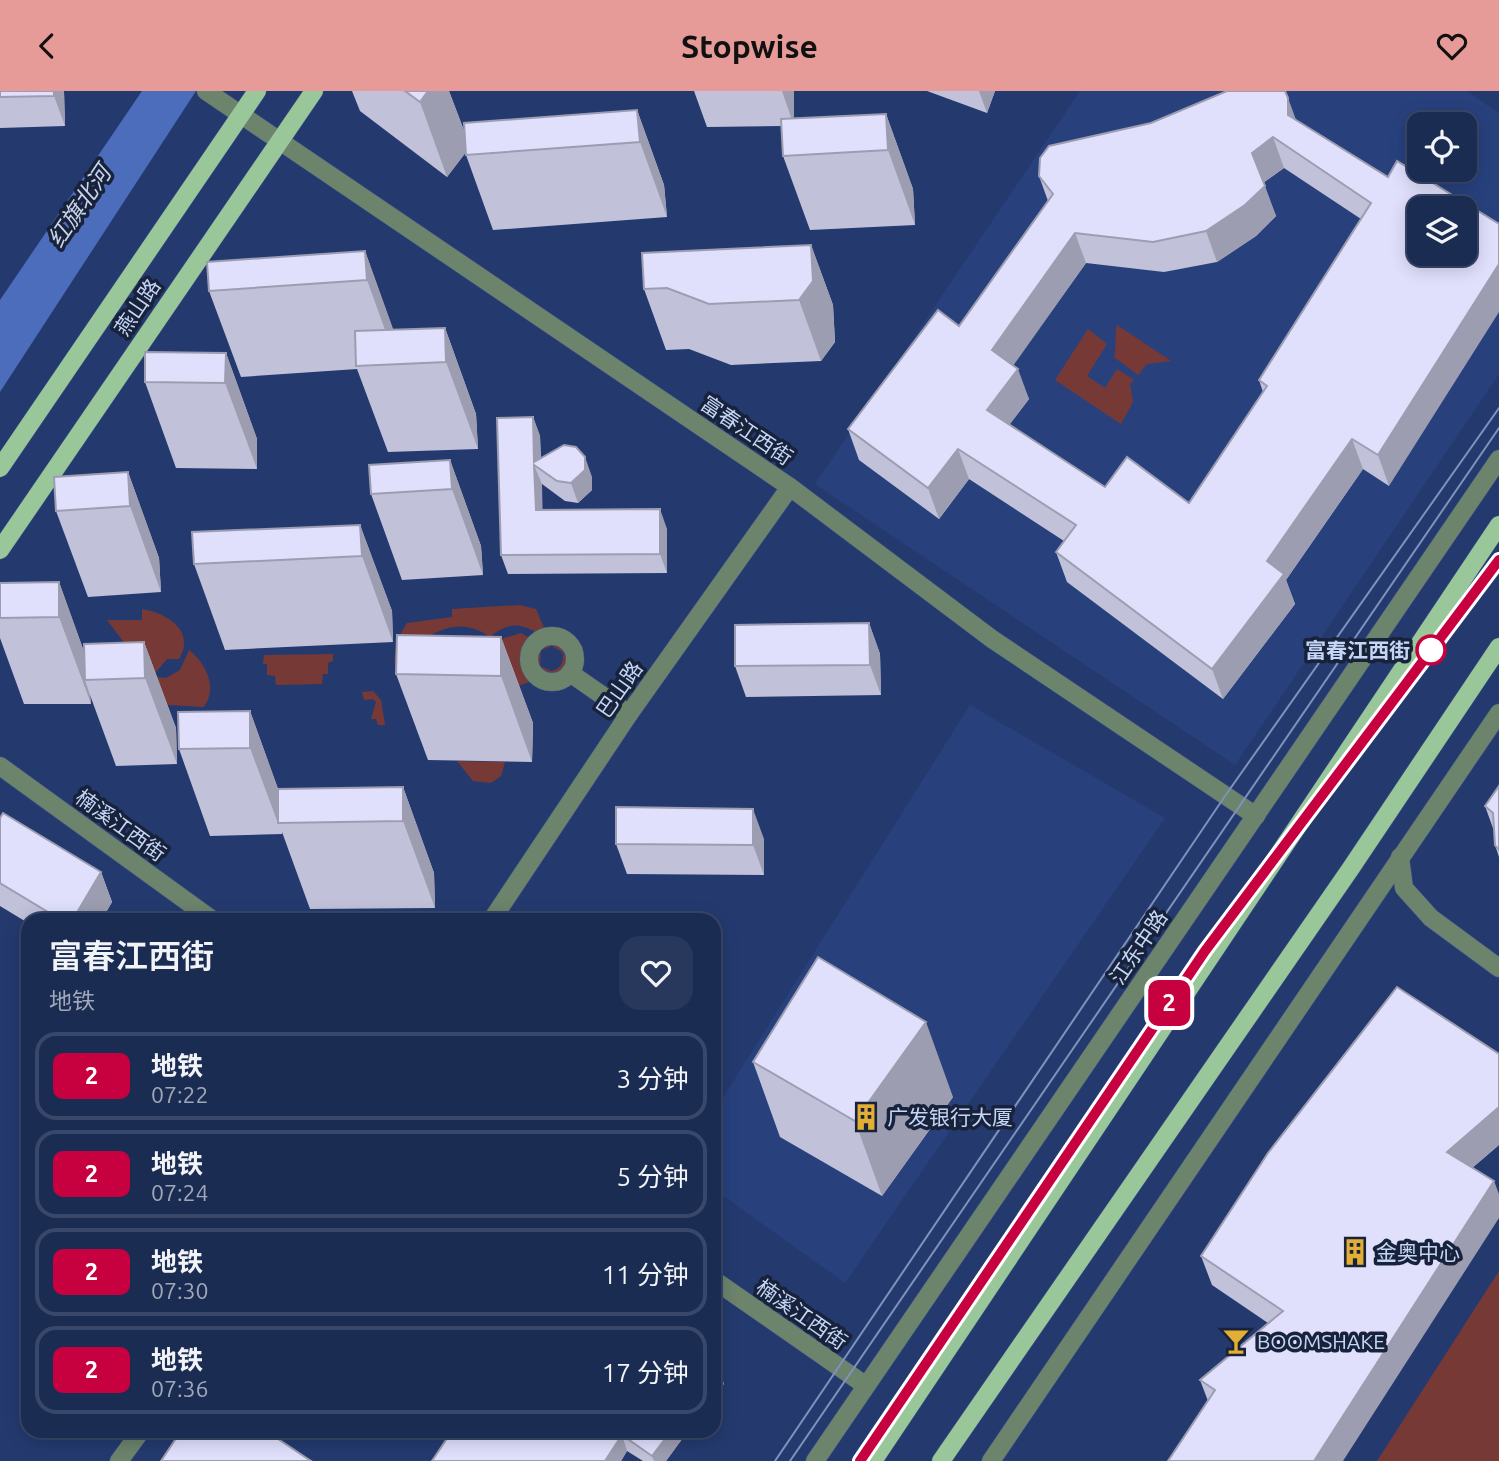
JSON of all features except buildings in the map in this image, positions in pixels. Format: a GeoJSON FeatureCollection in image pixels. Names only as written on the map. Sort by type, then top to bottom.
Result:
{"type":"FeatureCollection","features":[{"type":"Feature","properties":{"kind":"main road","name":"燕山路"},"geometry":{"type":"LineString","coordinates":[[0,468],[257,91]]}},
{"type":"Feature","properties":{"kind":"main road","name":"燕山路"},"geometry":{"type":"LineString","coordinates":[[0,550],[314,91]]}},
{"type":"Feature","properties":{"kind":"main road"},"geometry":{"type":"LineString","coordinates":[[873,1461],[1499,525]]}},
{"type":"Feature","properties":{"kind":"main road"},"geometry":{"type":"LineString","coordinates":[[941,1461],[1351,868],[1499,647]]}},
{"type":"Feature","properties":{"kind":"street","name":"富春江西街"},"geometry":{"type":"LineString","coordinates":[[209,93],[790,487],[992,639],[1256,815]]}},
{"type":"Feature","properties":{"kind":"street","name":"江东中路"},"geometry":{"type":"LineString","coordinates":[[815,1461],[1499,459]]}},
{"type":"Feature","properties":{"kind":"street","name":"巴山路"},"geometry":{"type":"LineString","coordinates":[[496,913],[629,713],[790,487]]}},
{"type":"Feature","properties":{"kind":"street"},"geometry":{"type":"LineString","coordinates":[[570,673],[629,713]]}},
{"type":"Feature","properties":{"kind":"street"},"geometry":{"type":"LineString","coordinates":[[992,1461],[1499,713]]}},
{"type":"Feature","properties":{"kind":"street","name":"楠溪江西街"},"geometry":{"type":"LineString","coordinates":[[0,766],[203,913]]}},
{"type":"Feature","properties":{"kind":"street"},"geometry":{"type":"LineString","coordinates":[[1400,857],[1404,888],[1431,918],[1499,968]]}},
{"type":"Feature","properties":{"kind":"street","name":"楠溪江西街"},"geometry":{"type":"LineString","coordinates":[[721,1285],[865,1385]]}},
{"type":"Feature","properties":{"kind":"street"},"geometry":{"type":"LineString","coordinates":[[119,1461],[136,1438]]}},
{"type":"Feature","properties":{"kind":"shaded area"},"geometry":{"type":"Polygon","coordinates":[[[1080,91],[1467,91],[1499,113],[1499,374],[1235,765],[815,484],[1080,91]]]}},
{"type":"Feature","properties":{"kind":"shaded area"},"geometry":{"type":"Polygon","coordinates":[[[1117,325],[1171,361],[1147,364],[1138,375],[1114,357],[1117,325]]]}},
{"type":"Feature","properties":{"kind":"shaded area"},"geometry":{"type":"Polygon","coordinates":[[[1088,329],[1107,344],[1087,376],[1105,388],[1117,369],[1134,380],[1130,384],[1133,402],[1121,424],[1055,380],[1088,329]]]}},
{"type":"Feature","properties":{"kind":"shaded area"},"geometry":{"type":"Polygon","coordinates":[[[520,605],[536,609],[545,630],[537,633],[525,627],[513,626],[490,637],[472,628],[447,628],[421,641],[416,669],[397,677],[396,649],[407,623],[452,617],[452,609],[520,605]]]}},
{"type":"Feature","properties":{"kind":"shaded area"},"geometry":{"type":"Polygon","coordinates":[[[142,609],[170,619],[182,632],[184,640],[179,659],[167,659],[156,672],[148,674],[107,620],[142,620],[142,609]]]}},
{"type":"Feature","properties":{"kind":"shaded area"},"geometry":{"type":"Polygon","coordinates":[[[521,633],[530,638],[525,644],[521,664],[532,681],[518,686],[501,639],[521,633]]]}},
{"type":"Feature","properties":{"kind":"shaded area"},"geometry":{"type":"Polygon","coordinates":[[[550,642],[560,645],[567,660],[560,671],[553,674],[541,672],[533,659],[540,645],[550,642]],[[552,646],[541,650],[540,666],[551,671],[557,668],[562,661],[562,652],[552,646]]]}},
{"type":"Feature","properties":{"kind":"shaded area"},"geometry":{"type":"Polygon","coordinates":[[[189,650],[208,676],[210,692],[204,707],[152,704],[156,677],[166,678],[180,670],[189,650]]]}},
{"type":"Feature","properties":{"kind":"shaded area"},"geometry":{"type":"Polygon","coordinates":[[[333,654],[333,661],[328,663],[328,674],[323,674],[322,684],[276,685],[275,676],[267,675],[267,664],[263,664],[264,655],[333,654]]]}},
{"type":"Feature","properties":{"kind":"shaded area"},"geometry":{"type":"Polygon","coordinates":[[[373,691],[381,700],[385,725],[378,725],[376,719],[371,719],[376,702],[373,699],[364,700],[362,692],[373,691]]]}},
{"type":"Feature","properties":{"kind":"shaded area"},"geometry":{"type":"Polygon","coordinates":[[[970,705],[1165,818],[845,1283],[721,1194],[721,1101],[970,705]]]}},
{"type":"Feature","properties":{"kind":"shaded area"},"geometry":{"type":"Polygon","coordinates":[[[457,761],[505,762],[501,776],[491,783],[473,781],[457,761]]]}},
{"type":"Feature","properties":{"kind":"shaded area"},"geometry":{"type":"Polygon","coordinates":[[[1499,1271],[1499,1461],[1377,1461],[1499,1271]]]}},
{"type":"Feature","properties":{"kind":"water","name":"红旗北河"},"geometry":{"type":"Polygon","coordinates":[[[142,91],[196,91],[0,392],[0,300],[142,91]]]}},
{"type":"Feature","properties":{"kind":"tram line"},"geometry":{"type":"LineString","coordinates":[[775,1461],[1225,796],[1499,408]]}},
{"type":"Feature","properties":{"kind":"tram line"},"geometry":{"type":"LineString","coordinates":[[790,1461],[1499,428]]}},
{"type":"Feature","properties":{"kind":"metro line","name":"2"},"geometry":{"type":"LineString","coordinates":[[860,1461],[1205,951],[1499,560]]}},
{"type":"Feature","properties":{"kind":"place","name":"富春江西街"},"geometry":{"type":"Point","coordinates":[1431,650]}},
{"type":"Feature","properties":{"kind":"place","name":"广发银行大厦"},"geometry":{"type":"Point","coordinates":[866,1117]}},
{"type":"Feature","properties":{"kind":"place","name":"金奥中心"},"geometry":{"type":"Point","coordinates":[1355,1252]}},
{"type":"Feature","properties":{"kind":"place","name":"BOOMSHAKE"},"geometry":{"type":"Point","coordinates":[1236,1341]}}]}
